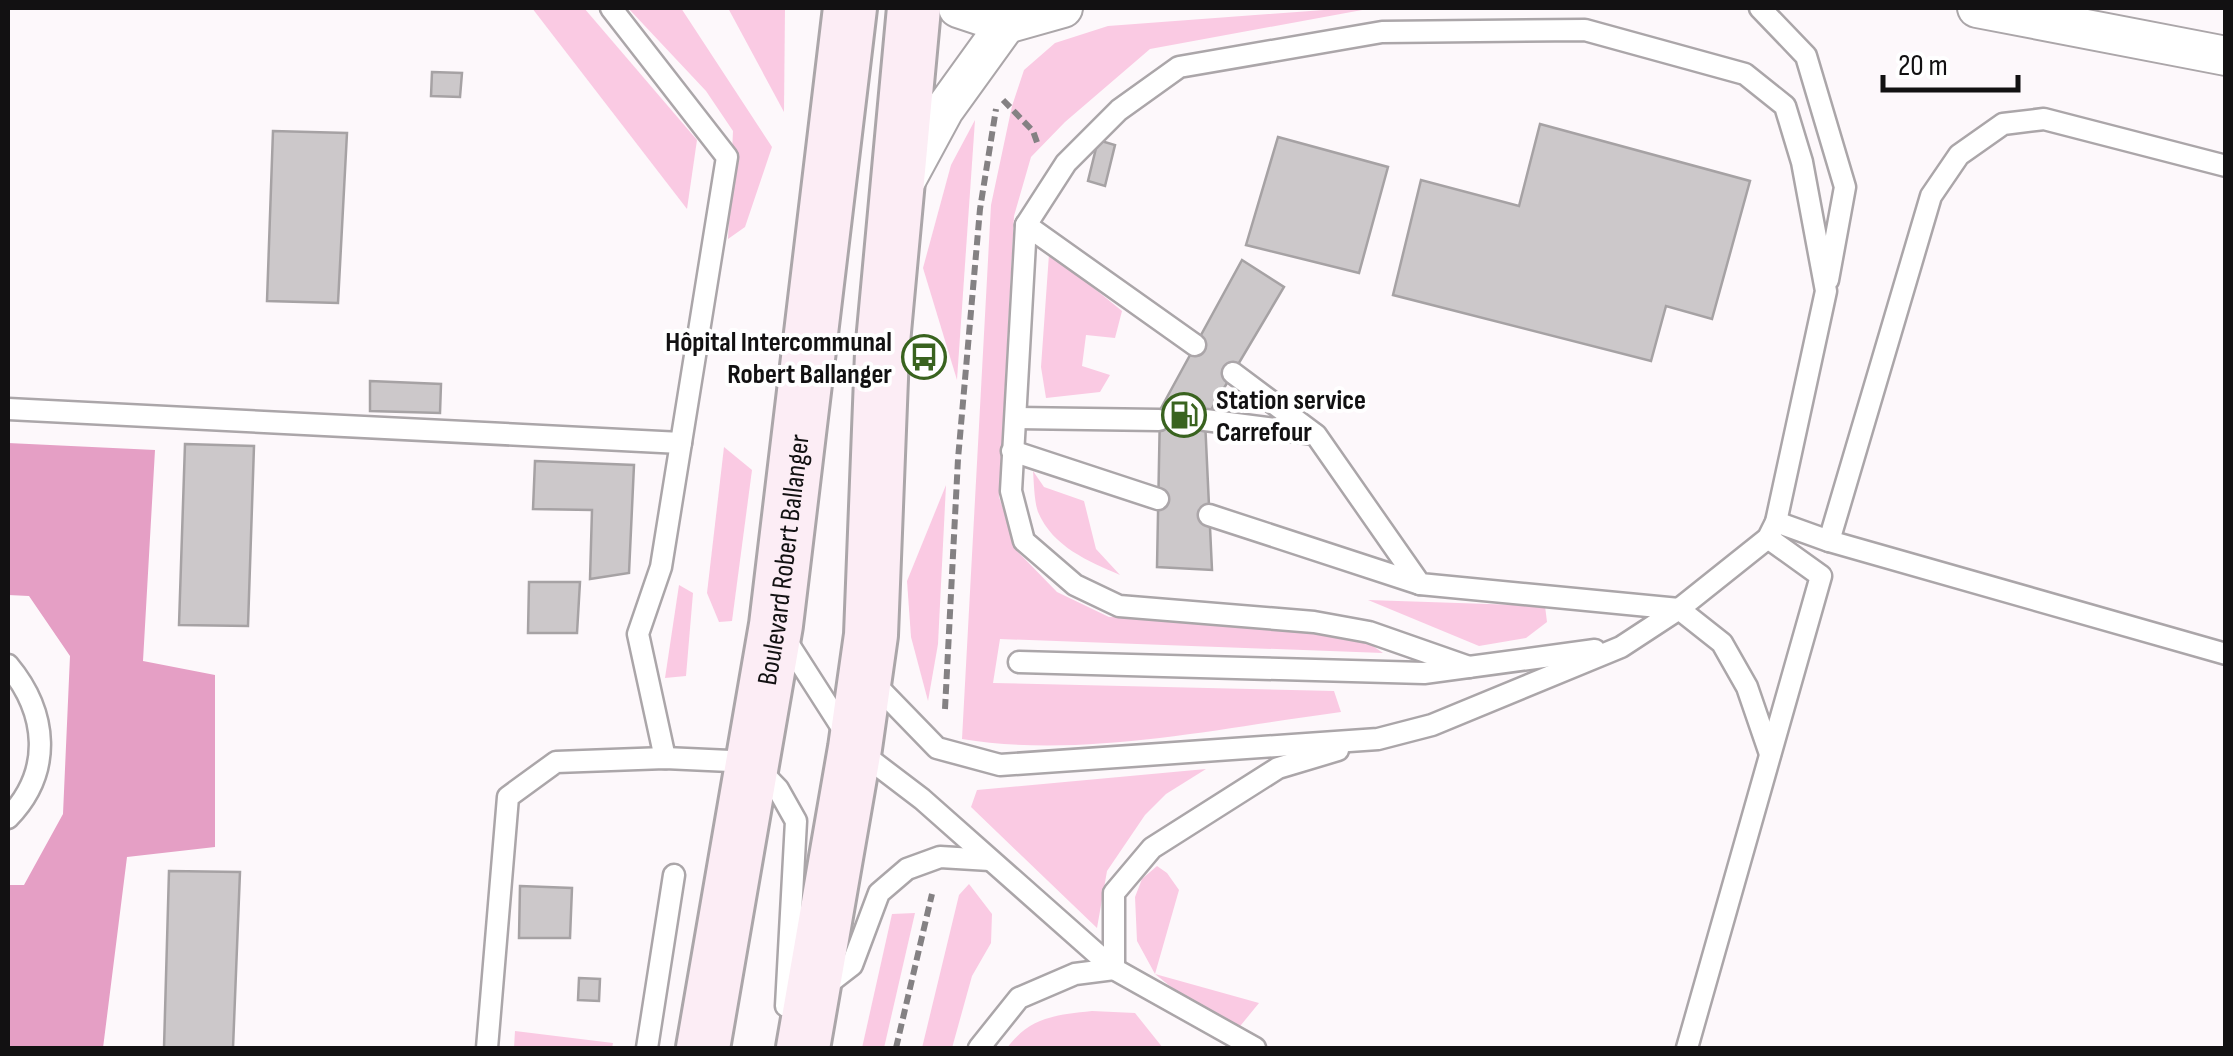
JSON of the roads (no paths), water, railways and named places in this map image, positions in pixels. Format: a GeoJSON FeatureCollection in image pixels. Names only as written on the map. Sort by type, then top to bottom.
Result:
{"type":"FeatureCollection","features":[{"type":"Feature","properties":{"kind":"main road","name":"Boulevard Robert Ballanger"},"geometry":{"type":"LineString","coordinates":[[703,1048],[776,625],[850,8]]}},
{"type":"Feature","properties":{"kind":"main road"},"geometry":{"type":"LineString","coordinates":[[802,1048],[871,635],[882,353],[914,8]]}},
{"type":"Feature","properties":{"kind":"street"},"geometry":{"type":"LineString","coordinates":[[958,8],[1006,24],[1063,8]]}},
{"type":"Feature","properties":{"kind":"street"},"geometry":{"type":"LineString","coordinates":[[1977,8],[2226,56]]}},
{"type":"Feature","properties":{"kind":"street"},"geometry":{"type":"LineString","coordinates":[[896,200],[944,110],[1006,24]]}},
{"type":"Feature","properties":{"kind":"lane"},"geometry":{"type":"LineString","coordinates":[[612,8],[727,157],[661,567],[638,634],[666,758]]}},
{"type":"Feature","properties":{"kind":"lane"},"geometry":{"type":"LineString","coordinates":[[1114,969],[1114,893],[1152,848],[1278,768],[1432,725],[1621,647],[1679,608],[1772,530],[1826,291],[1845,187],[1806,56],[1760,8]]}},
{"type":"Feature","properties":{"kind":"lane"},"geometry":{"type":"LineString","coordinates":[[1470,667],[1369,632],[1314,622],[1119,606],[1076,584],[1024,541],[1011,491],[1026,224],[1066,163],[1119,110],[1179,67],[1382,32],[1585,30],[1745,74],[1785,106],[1802,162],[1826,291]]}},
{"type":"Feature","properties":{"kind":"lane"},"geometry":{"type":"LineString","coordinates":[[1829,541],[1930,196],[1958,155],[2004,124],[2044,118],[2226,166]]}},
{"type":"Feature","properties":{"kind":"lane"},"geometry":{"type":"LineString","coordinates":[[1026,224],[1195,346]]}},
{"type":"Feature","properties":{"kind":"lane"},"geometry":{"type":"LineString","coordinates":[[1233,373],[1316,435],[1420,584]]}},
{"type":"Feature","properties":{"kind":"lane"},"geometry":{"type":"LineString","coordinates":[[8,409],[681,443]]}},
{"type":"Feature","properties":{"kind":"lane"},"geometry":{"type":"LineString","coordinates":[[1016,418],[1159,420]]}},
{"type":"Feature","properties":{"kind":"lane"},"geometry":{"type":"LineString","coordinates":[[1205,420],[1316,435]]}},
{"type":"Feature","properties":{"kind":"lane"},"geometry":{"type":"LineString","coordinates":[[1012,451],[1158,498]]}},
{"type":"Feature","properties":{"kind":"lane"},"geometry":{"type":"LineString","coordinates":[[1209,515],[1420,584],[1679,608],[1722,643],[1747,687],[1770,754]]}},
{"type":"Feature","properties":{"kind":"lane"},"geometry":{"type":"LineString","coordinates":[[1772,530],[1829,541],[2226,654]]}},
{"type":"Feature","properties":{"kind":"lane"},"geometry":{"type":"LineString","coordinates":[[1687,1048],[1821,576],[1772,530]]}},
{"type":"Feature","properties":{"kind":"lane"},"geometry":{"type":"LineString","coordinates":[[776,625],[855,748],[922,799],[1114,969],[1255,1048]]}},
{"type":"Feature","properties":{"kind":"lane"},"geometry":{"type":"LineString","coordinates":[[1019,662],[1424,673],[1621,647]]}},
{"type":"Feature","properties":{"kind":"lane"},"geometry":{"type":"LineString","coordinates":[[8,665],[26,688],[37,714],[40,750],[33,785],[8,818]]}},
{"type":"Feature","properties":{"kind":"lane"},"geometry":{"type":"LineString","coordinates":[[866,676],[938,748],[1000,765],[1378,739]]}},
{"type":"Feature","properties":{"kind":"lane"},"geometry":{"type":"LineString","coordinates":[[487,1048],[508,797],[556,762],[666,758],[752,762],[778,789],[796,821],[784,1048]]}},
{"type":"Feature","properties":{"kind":"lane"},"geometry":{"type":"LineString","coordinates":[[812,996],[852,966],[879,893],[906,869],[940,857],[990,860]]}},
{"type":"Feature","properties":{"kind":"lane"},"geometry":{"type":"LineString","coordinates":[[647,1048],[674,875]]}},
{"type":"Feature","properties":{"kind":"lane"},"geometry":{"type":"LineString","coordinates":[[979,1048],[1019,998],[1075,974],[1114,969]]}},
{"type":"Feature","properties":{"kind":"place","name":"Hôpital Intercommunal Robert Ballanger"},"geometry":{"type":"Point","coordinates":[924,357]}},
{"type":"Feature","properties":{"kind":"place","name":"Station service Carrefour"},"geometry":{"type":"Point","coordinates":[1184,415]}}]}
